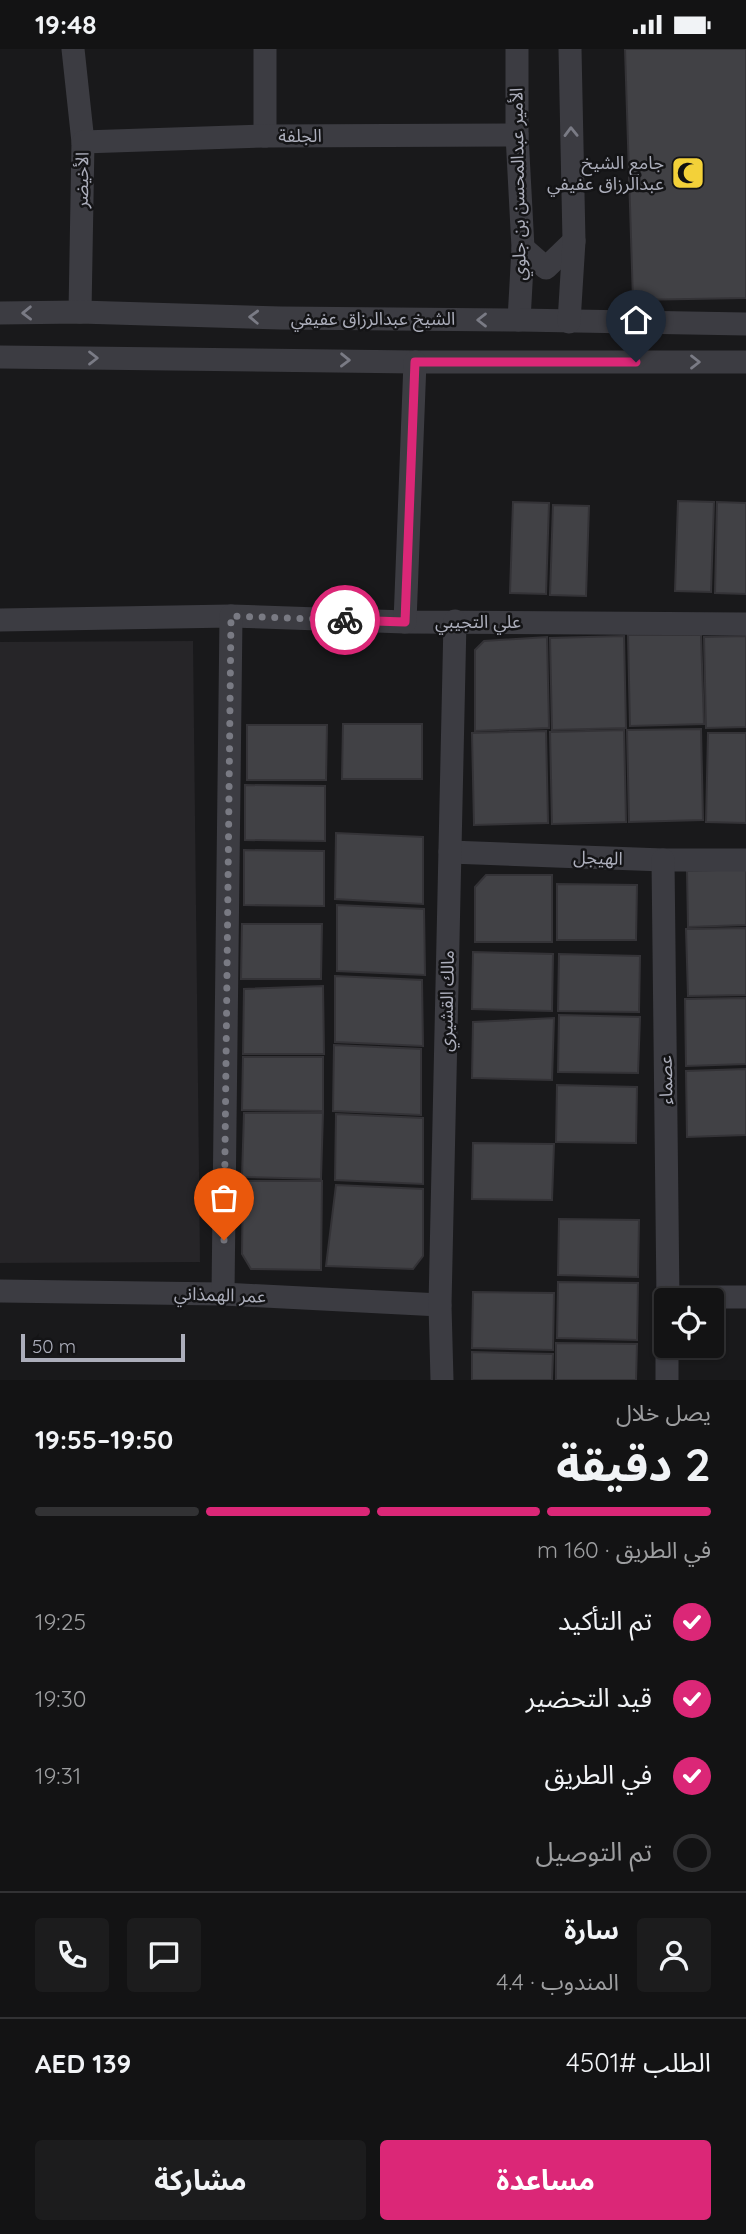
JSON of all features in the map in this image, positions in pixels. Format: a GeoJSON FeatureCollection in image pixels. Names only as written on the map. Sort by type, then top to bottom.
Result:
{"type":"FeatureCollection","features":[{"type":"Feature","properties":{"kind":"street","name":"الأخيضر"},"geometry":{"type":"LineString","coordinates":[[73,49],[83,142],[80,312]]}},
{"type":"Feature","properties":{"kind":"street"},"geometry":{"type":"LineString","coordinates":[[265,49],[265,136]]}},
{"type":"Feature","properties":{"kind":"street","name":"الأمير عبدالمحسن بن جلوي"},"geometry":{"type":"LineString","coordinates":[[517,49],[517,135],[523,248],[519,320]]}},
{"type":"Feature","properties":{"kind":"street"},"geometry":{"type":"LineString","coordinates":[[569,322],[573,241],[570,49]]}},
{"type":"Feature","properties":{"kind":"street","name":"الجلفة"},"geometry":{"type":"LineString","coordinates":[[83,142],[265,136],[517,135]]}},
{"type":"Feature","properties":{"kind":"street"},"geometry":{"type":"LineString","coordinates":[[523,248],[545,268],[573,241]]}},
{"type":"Feature","properties":{"kind":"street","name":"الشيخ عبدالرزاق عفيفي"},"geometry":{"type":"LineString","coordinates":[[0,313],[80,312],[281,318],[746,324]]}},
{"type":"Feature","properties":{"kind":"street"},"geometry":{"type":"LineString","coordinates":[[0,357],[415,362],[746,362]]}},
{"type":"Feature","properties":{"kind":"street"},"geometry":{"type":"LineString","coordinates":[[405,622],[415,362]]}},
{"type":"Feature","properties":{"kind":"street"},"geometry":{"type":"LineString","coordinates":[[223,1294],[231,616]]}},
{"type":"Feature","properties":{"kind":"street","name":"علي التجيبي"},"geometry":{"type":"LineString","coordinates":[[0,620],[231,616],[405,622],[746,624]]}},
{"type":"Feature","properties":{"kind":"street","name":"مالك القشيري"},"geometry":{"type":"LineString","coordinates":[[442,1380],[440,1305],[455,621]]}},
{"type":"Feature","properties":{"kind":"street","name":"الهيجل"},"geometry":{"type":"LineString","coordinates":[[450,852],[663,860],[746,859]]}},
{"type":"Feature","properties":{"kind":"street","name":"عصماء"},"geometry":{"type":"LineString","coordinates":[[663,860],[668,1288]]}},
{"type":"Feature","properties":{"kind":"street","name":"عمر الهمذاني"},"geometry":{"type":"LineString","coordinates":[[0,1291],[223,1294],[440,1305]]}},
{"type":"Feature","properties":{"kind":"street"},"geometry":{"type":"LineString","coordinates":[[724,1298],[746,1297]]}},
{"type":"Feature","properties":{"kind":"street"},"geometry":{"type":"LineString","coordinates":[[667,1358],[667,1380]]}},
{"type":"Feature","properties":{"kind":"shaded area"},"geometry":{"type":"Polygon","coordinates":[[[193,641],[200,1262],[0,1263],[0,642],[193,641]]]}},
{"type":"Feature","properties":{"kind":"building","name":"جامع الشيخ عبدالرزاق عفيفي"},"geometry":{"type":"Polygon","coordinates":[[[625,49],[746,49],[746,298],[633,300],[625,49]]]}},
{"type":"Feature","properties":{"kind":"building"},"geometry":{"type":"Polygon","coordinates":[[[678,501],[714,502],[711,592],[675,591],[678,501]]]}},
{"type":"Feature","properties":{"kind":"building"},"geometry":{"type":"Polygon","coordinates":[[[513,502],[549,503],[546,594],[510,593],[513,502]]]}},
{"type":"Feature","properties":{"kind":"building"},"geometry":{"type":"Polygon","coordinates":[[[717,502],[746,503],[746,594],[715,593],[717,502]]]}},
{"type":"Feature","properties":{"kind":"building"},"geometry":{"type":"Polygon","coordinates":[[[553,505],[589,506],[586,596],[550,595],[553,505]]]}},
{"type":"Feature","properties":{"kind":"building"},"geometry":{"type":"Polygon","coordinates":[[[628,635],[701,635],[704,724],[630,726],[628,635]]]}},
{"type":"Feature","properties":{"kind":"building"},"geometry":{"type":"Polygon","coordinates":[[[624,636],[626,728],[552,730],[550,638],[624,636]]]}},
{"type":"Feature","properties":{"kind":"building"},"geometry":{"type":"Polygon","coordinates":[[[746,636],[746,727],[706,728],[704,637],[746,636]]]}},
{"type":"Feature","properties":{"kind":"building"},"geometry":{"type":"Polygon","coordinates":[[[547,637],[549,728],[475,731],[475,650],[484,641],[547,637]]]}},
{"type":"Feature","properties":{"kind":"building"},"geometry":{"type":"Polygon","coordinates":[[[343,724],[422,724],[422,779],[342,779],[343,724]]]}},
{"type":"Feature","properties":{"kind":"building"},"geometry":{"type":"Polygon","coordinates":[[[247,725],[327,725],[326,780],[247,780],[247,725]]]}},
{"type":"Feature","properties":{"kind":"building"},"geometry":{"type":"Polygon","coordinates":[[[701,729],[703,820],[629,822],[627,730],[701,729]]]}},
{"type":"Feature","properties":{"kind":"building"},"geometry":{"type":"Polygon","coordinates":[[[624,730],[626,822],[552,824],[550,732],[624,730]]]}},
{"type":"Feature","properties":{"kind":"building"},"geometry":{"type":"Polygon","coordinates":[[[546,731],[548,823],[474,825],[472,733],[546,731]]]}},
{"type":"Feature","properties":{"kind":"building"},"geometry":{"type":"Polygon","coordinates":[[[708,733],[746,733],[746,823],[706,822],[708,733]]]}},
{"type":"Feature","properties":{"kind":"building"},"geometry":{"type":"Polygon","coordinates":[[[245,785],[325,786],[325,841],[245,840],[245,785]]]}},
{"type":"Feature","properties":{"kind":"building"},"geometry":{"type":"Polygon","coordinates":[[[336,833],[423,837],[423,904],[335,899],[336,833]]]}},
{"type":"Feature","properties":{"kind":"building"},"geometry":{"type":"Polygon","coordinates":[[[244,850],[324,851],[324,906],[244,905],[244,850]]]}},
{"type":"Feature","properties":{"kind":"building"},"geometry":{"type":"Polygon","coordinates":[[[746,869],[746,925],[688,927],[687,871],[746,869]]]}},
{"type":"Feature","properties":{"kind":"building"},"geometry":{"type":"Polygon","coordinates":[[[486,875],[552,875],[552,942],[475,942],[475,887],[486,875]]]}},
{"type":"Feature","properties":{"kind":"building"},"geometry":{"type":"Polygon","coordinates":[[[557,884],[637,885],[636,940],[557,940],[557,884]]]}},
{"type":"Feature","properties":{"kind":"building"},"geometry":{"type":"Polygon","coordinates":[[[337,905],[424,909],[425,975],[337,971],[337,905]]]}},
{"type":"Feature","properties":{"kind":"building"},"geometry":{"type":"Polygon","coordinates":[[[242,924],[322,924],[321,979],[241,979],[242,924]]]}},
{"type":"Feature","properties":{"kind":"building"},"geometry":{"type":"Polygon","coordinates":[[[746,928],[746,995],[688,996],[686,929],[746,928]]]}},
{"type":"Feature","properties":{"kind":"building"},"geometry":{"type":"Polygon","coordinates":[[[473,952],[553,954],[552,1011],[472,1009],[473,952]]]}},
{"type":"Feature","properties":{"kind":"building"},"geometry":{"type":"Polygon","coordinates":[[[559,954],[640,956],[639,1012],[558,1011],[559,954]]]}},
{"type":"Feature","properties":{"kind":"building"},"geometry":{"type":"Polygon","coordinates":[[[335,976],[422,980],[423,1046],[335,1042],[335,976]]]}},
{"type":"Feature","properties":{"kind":"building"},"geometry":{"type":"Polygon","coordinates":[[[323,986],[324,1054],[243,1054],[244,989],[323,986]]]}},
{"type":"Feature","properties":{"kind":"building"},"geometry":{"type":"Polygon","coordinates":[[[746,998],[746,1064],[686,1066],[685,999],[746,998]]]}},
{"type":"Feature","properties":{"kind":"building"},"geometry":{"type":"Polygon","coordinates":[[[559,1015],[640,1017],[638,1073],[558,1072],[559,1015]]]}},
{"type":"Feature","properties":{"kind":"building"},"geometry":{"type":"Polygon","coordinates":[[[554,1018],[552,1080],[472,1078],[473,1022],[554,1018]]]}},
{"type":"Feature","properties":{"kind":"building"},"geometry":{"type":"Polygon","coordinates":[[[334,1045],[421,1049],[421,1115],[333,1111],[334,1045]]]}},
{"type":"Feature","properties":{"kind":"building"},"geometry":{"type":"Polygon","coordinates":[[[243,1057],[323,1057],[323,1111],[242,1110],[243,1057]]]}},
{"type":"Feature","properties":{"kind":"building"},"geometry":{"type":"Polygon","coordinates":[[[746,1069],[746,1135],[687,1137],[686,1071],[746,1069]]]}},
{"type":"Feature","properties":{"kind":"building"},"geometry":{"type":"Polygon","coordinates":[[[557,1085],[637,1087],[636,1143],[556,1142],[557,1085]]]}},
{"type":"Feature","properties":{"kind":"building"},"geometry":{"type":"Polygon","coordinates":[[[244,1113],[323,1113],[321,1179],[242,1177],[244,1113]]]}},
{"type":"Feature","properties":{"kind":"building"},"geometry":{"type":"Polygon","coordinates":[[[336,1114],[423,1118],[423,1184],[335,1180],[336,1114]]]}},
{"type":"Feature","properties":{"kind":"building"},"geometry":{"type":"Polygon","coordinates":[[[473,1143],[554,1144],[552,1200],[472,1199],[473,1143]]]}},
{"type":"Feature","properties":{"kind":"building"},"geometry":{"type":"Polygon","coordinates":[[[243,1181],[322,1181],[321,1270],[251,1269],[242,1254],[243,1181]]]}},
{"type":"Feature","properties":{"kind":"building"},"geometry":{"type":"Polygon","coordinates":[[[336,1185],[423,1189],[423,1256],[413,1269],[326,1266],[336,1185]]]}},
{"type":"Feature","properties":{"kind":"building"},"geometry":{"type":"Polygon","coordinates":[[[559,1219],[639,1220],[638,1277],[558,1275],[559,1219]]]}},
{"type":"Feature","properties":{"kind":"building"},"geometry":{"type":"Polygon","coordinates":[[[558,1282],[638,1283],[637,1340],[557,1338],[558,1282]]]}},
{"type":"Feature","properties":{"kind":"building"},"geometry":{"type":"Polygon","coordinates":[[[473,1292],[554,1293],[553,1350],[472,1348],[473,1292]]]}},
{"type":"Feature","properties":{"kind":"building"},"geometry":{"type":"Polygon","coordinates":[[[556,1343],[637,1344],[636,1380],[556,1380],[556,1343]]]}},
{"type":"Feature","properties":{"kind":"building"},"geometry":{"type":"Polygon","coordinates":[[[472,1352],[553,1354],[552,1380],[472,1380],[472,1352]]]}},
{"type":"Feature","properties":{"kind":"way so far"},"geometry":{"type":"LineString","coordinates":[[224,1240],[231,616],[345,620]]}},
{"type":"Feature","properties":{"kind":"place","name":"جامع الشيخ عبدالرزاق عفيفي"},"geometry":{"type":"Point","coordinates":[688,173]}},
{"type":"Feature","properties":{"kind":"route"},"geometry":{"type":"LineString","coordinates":[[345,620],[405,622],[415,362],[636,362]]}}]}
